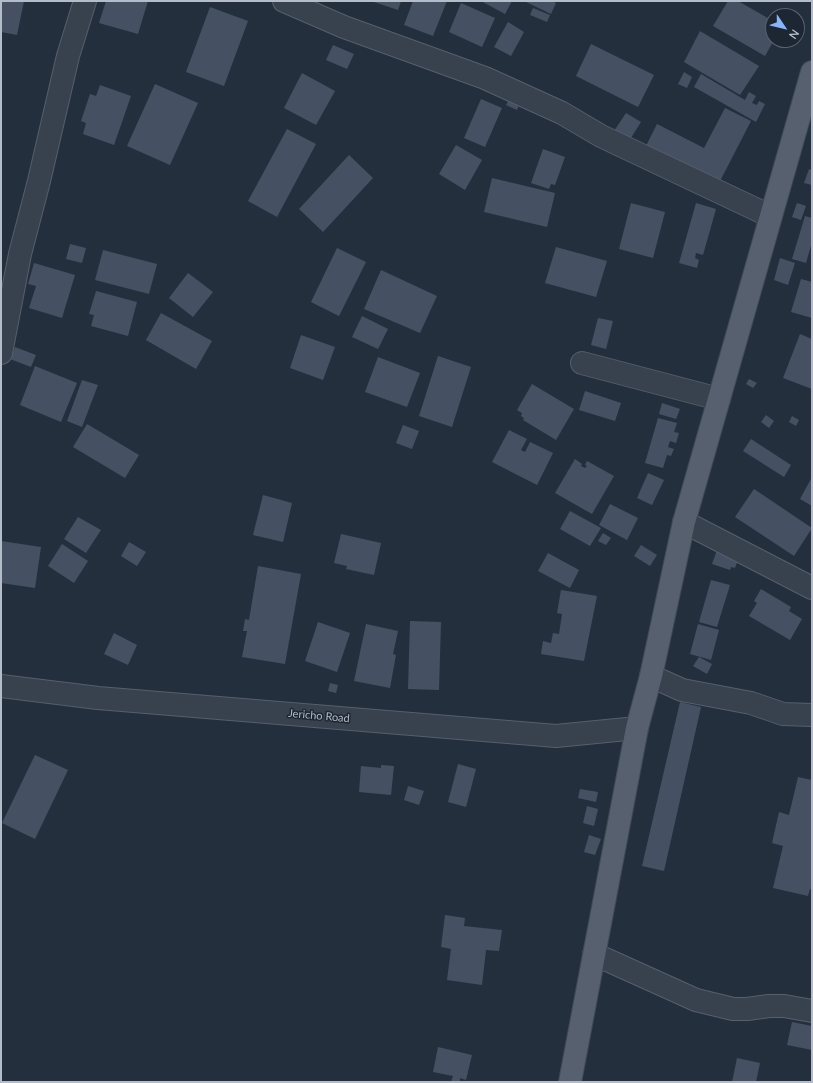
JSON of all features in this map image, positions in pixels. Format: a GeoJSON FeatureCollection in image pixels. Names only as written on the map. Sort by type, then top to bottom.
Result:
{"type":"FeatureCollection","features":[{"type":"Feature","properties":{"kind":"main road"},"geometry":{"type":"LineString","coordinates":[[570,1082],[637,728],[651,676],[684,522],[812,72]]}},
{"type":"Feature","properties":{"kind":"street"},"geometry":{"type":"LineString","coordinates":[[1,352],[20,254],[39,181],[68,56],[85,1]]}},
{"type":"Feature","properties":{"kind":"street"},"geometry":{"type":"LineString","coordinates":[[284,1],[344,27],[486,78],[562,112],[601,136],[770,216]]}},
{"type":"Feature","properties":{"kind":"street"},"geometry":{"type":"LineString","coordinates":[[582,363],[719,399]]}},
{"type":"Feature","properties":{"kind":"street"},"geometry":{"type":"LineString","coordinates":[[684,522],[812,588]]}},
{"type":"Feature","properties":{"kind":"street"},"geometry":{"type":"LineString","coordinates":[[651,676],[682,690],[751,703],[783,714],[812,715]]}},
{"type":"Feature","properties":{"kind":"street","name":"Jericho Road"},"geometry":{"type":"LineString","coordinates":[[1,686],[98,698],[556,736],[637,728]]}},
{"type":"Feature","properties":{"kind":"street"},"geometry":{"type":"LineString","coordinates":[[594,954],[696,1000],[733,1009],[784,1006],[812,1010]]}},
{"type":"Feature","properties":{"kind":"building"},"geometry":{"type":"Polygon","coordinates":[[[1,1],[24,1],[17,35],[1,32],[1,1]]]}},
{"type":"Feature","properties":{"kind":"building"},"geometry":{"type":"Polygon","coordinates":[[[106,1],[148,1],[138,34],[99,23],[106,1]]]}},
{"type":"Feature","properties":{"kind":"building"},"geometry":{"type":"Polygon","coordinates":[[[371,1],[401,1],[398,10],[371,1]]]}},
{"type":"Feature","properties":{"kind":"building"},"geometry":{"type":"Polygon","coordinates":[[[413,1],[447,1],[433,36],[404,25],[413,1]]]}},
{"type":"Feature","properties":{"kind":"building"},"geometry":{"type":"Polygon","coordinates":[[[481,1],[512,1],[505,14],[481,1]]]}},
{"type":"Feature","properties":{"kind":"building"},"geometry":{"type":"Polygon","coordinates":[[[524,1],[552,1],[556,3],[551,14],[524,1]]]}},
{"type":"Feature","properties":{"kind":"building"},"geometry":{"type":"Polygon","coordinates":[[[728,1],[738,1],[765,16],[765,48],[770,48],[765,56],[713,26],[728,1]]]}},
{"type":"Feature","properties":{"kind":"building"},"geometry":{"type":"Polygon","coordinates":[[[461,3],[495,18],[482,47],[449,32],[461,3]]]}},
{"type":"Feature","properties":{"kind":"building"},"geometry":{"type":"Polygon","coordinates":[[[210,7],[248,21],[224,86],[186,72],[210,7]]]}},
{"type":"Feature","properties":{"kind":"building"},"geometry":{"type":"Polygon","coordinates":[[[533,8],[550,15],[547,22],[530,15],[533,8]]]}},
{"type":"Feature","properties":{"kind":"building"},"geometry":{"type":"Polygon","coordinates":[[[508,22],[524,32],[511,56],[494,47],[508,22]]]}},
{"type":"Feature","properties":{"kind":"building"},"geometry":{"type":"Polygon","coordinates":[[[700,31],[759,66],[740,95],[684,62],[700,31]]]}},
{"type":"Feature","properties":{"kind":"building"},"geometry":{"type":"Polygon","coordinates":[[[591,44],[654,75],[638,107],[576,76],[591,44]]]}},
{"type":"Feature","properties":{"kind":"building"},"geometry":{"type":"Polygon","coordinates":[[[333,45],[354,54],[347,69],[326,60],[333,45]]]}},
{"type":"Feature","properties":{"kind":"building"},"geometry":{"type":"Polygon","coordinates":[[[684,72],[692,77],[687,88],[678,84],[684,72]]]}},
{"type":"Feature","properties":{"kind":"building"},"geometry":{"type":"Polygon","coordinates":[[[302,73],[335,91],[316,125],[284,108],[302,73]]]}},
{"type":"Feature","properties":{"kind":"building"},"geometry":{"type":"Polygon","coordinates":[[[701,74],[745,100],[749,92],[756,96],[752,103],[757,105],[759,101],[765,104],[756,122],[694,87],[701,74]]]}},
{"type":"Feature","properties":{"kind":"building"},"geometry":{"type":"Polygon","coordinates":[[[155,84],[198,103],[170,165],[127,146],[155,84]]]}},
{"type":"Feature","properties":{"kind":"building"},"geometry":{"type":"Polygon","coordinates":[[[100,85],[131,96],[114,145],[83,134],[86,123],[81,121],[90,94],[96,96],[100,85]]]}},
{"type":"Feature","properties":{"kind":"building"},"geometry":{"type":"Polygon","coordinates":[[[481,99],[502,108],[485,147],[464,138],[481,99]]]}},
{"type":"Feature","properties":{"kind":"building"},"geometry":{"type":"Polygon","coordinates":[[[509,100],[519,105],[517,110],[506,105],[509,100]]]}},
{"type":"Feature","properties":{"kind":"building"},"geometry":{"type":"Polygon","coordinates":[[[725,108],[751,121],[718,185],[645,148],[657,124],[704,148],[725,108]]]}},
{"type":"Feature","properties":{"kind":"building"},"geometry":{"type":"Polygon","coordinates":[[[626,113],[641,122],[629,141],[614,131],[626,113]]]}},
{"type":"Feature","properties":{"kind":"building"},"geometry":{"type":"Polygon","coordinates":[[[287,129],[316,144],[277,217],[248,201],[287,129]]]}},
{"type":"Feature","properties":{"kind":"building"},"geometry":{"type":"Polygon","coordinates":[[[456,145],[482,160],[465,190],[439,174],[456,145]]]}},
{"type":"Feature","properties":{"kind":"building"},"geometry":{"type":"Polygon","coordinates":[[[543,149],[565,157],[555,185],[551,184],[549,189],[531,183],[543,149]]]}},
{"type":"Feature","properties":{"kind":"building"},"geometry":{"type":"Polygon","coordinates":[[[349,155],[373,178],[323,232],[299,209],[349,155]]]}},
{"type":"Feature","properties":{"kind":"building"},"geometry":{"type":"Polygon","coordinates":[[[809,169],[812,170],[812,185],[804,183],[809,169]]]}},
{"type":"Feature","properties":{"kind":"building"},"geometry":{"type":"Polygon","coordinates":[[[492,178],[555,193],[547,227],[484,212],[492,178]]]}},
{"type":"Feature","properties":{"kind":"building"},"geometry":{"type":"Polygon","coordinates":[[[631,203],[665,212],[653,258],[619,249],[631,203]]]}},
{"type":"Feature","properties":{"kind":"building"},"geometry":{"type":"Polygon","coordinates":[[[696,203],[716,209],[703,255],[696,253],[695,258],[699,260],[697,268],[679,263],[696,203]]]}},
{"type":"Feature","properties":{"kind":"building"},"geometry":{"type":"Polygon","coordinates":[[[797,203],[806,206],[801,220],[792,217],[797,203]]]}},
{"type":"Feature","properties":{"kind":"building"},"geometry":{"type":"Polygon","coordinates":[[[805,216],[812,218],[812,242],[806,263],[792,259],[805,216]]]}},
{"type":"Feature","properties":{"kind":"building"},"geometry":{"type":"Polygon","coordinates":[[[70,244],[86,248],[82,263],[66,259],[70,244]]]}},
{"type":"Feature","properties":{"kind":"building"},"geometry":{"type":"Polygon","coordinates":[[[556,247],[607,261],[596,297],[545,283],[556,247]]]}},
{"type":"Feature","properties":{"kind":"building"},"geometry":{"type":"Polygon","coordinates":[[[337,248],[366,262],[339,316],[311,302],[337,248]]]}},
{"type":"Feature","properties":{"kind":"building"},"geometry":{"type":"Polygon","coordinates":[[[103,250],[157,264],[149,294],[95,280],[103,250]]]}},
{"type":"Feature","properties":{"kind":"building"},"geometry":{"type":"Polygon","coordinates":[[[780,258],[795,263],[788,285],[774,280],[780,258]]]}},
{"type":"Feature","properties":{"kind":"building"},"geometry":{"type":"Polygon","coordinates":[[[34,263],[75,275],[62,318],[29,308],[36,286],[28,284],[34,263]]]}},
{"type":"Feature","properties":{"kind":"building"},"geometry":{"type":"Polygon","coordinates":[[[381,270],[437,296],[420,333],[364,309],[381,270]]]}},
{"type":"Feature","properties":{"kind":"building"},"geometry":{"type":"Polygon","coordinates":[[[188,273],[213,292],[193,317],[169,298],[188,273]]]}},
{"type":"Feature","properties":{"kind":"building"},"geometry":{"type":"Polygon","coordinates":[[[801,279],[812,282],[812,318],[791,312],[801,279]]]}},
{"type":"Feature","properties":{"kind":"building"},"geometry":{"type":"Polygon","coordinates":[[[96,291],[137,302],[128,336],[91,326],[94,315],[89,314],[96,291]]]}},
{"type":"Feature","properties":{"kind":"building"},"geometry":{"type":"Polygon","coordinates":[[[161,313],[212,341],[196,369],[146,340],[161,313]]]}},
{"type":"Feature","properties":{"kind":"building"},"geometry":{"type":"Polygon","coordinates":[[[362,316],[388,329],[378,349],[352,337],[362,316]]]}},
{"type":"Feature","properties":{"kind":"building"},"geometry":{"type":"Polygon","coordinates":[[[598,318],[613,321],[606,349],[591,345],[598,318]]]}},
{"type":"Feature","properties":{"kind":"building"},"geometry":{"type":"Polygon","coordinates":[[[800,334],[812,339],[812,389],[783,378],[800,334]]]}},
{"type":"Feature","properties":{"kind":"building"},"geometry":{"type":"Polygon","coordinates":[[[301,335],[335,347],[323,380],[290,368],[301,335]]]}},
{"type":"Feature","properties":{"kind":"building"},"geometry":{"type":"Polygon","coordinates":[[[15,347],[36,355],[31,367],[10,359],[15,347]]]}},
{"type":"Feature","properties":{"kind":"building"},"geometry":{"type":"Polygon","coordinates":[[[438,356],[471,367],[452,427],[419,416],[438,356]]]}},
{"type":"Feature","properties":{"kind":"building"},"geometry":{"type":"Polygon","coordinates":[[[378,357],[420,373],[407,407],[365,392],[378,357]]]}},
{"type":"Feature","properties":{"kind":"building"},"geometry":{"type":"Polygon","coordinates":[[[35,366],[77,383],[61,422],[20,405],[35,366]]]}},
{"type":"Feature","properties":{"kind":"building"},"geometry":{"type":"Polygon","coordinates":[[[749,379],[757,383],[753,388],[746,384],[749,379]]]}},
{"type":"Feature","properties":{"kind":"building"},"geometry":{"type":"Polygon","coordinates":[[[82,380],[98,385],[82,427],[67,421],[82,380]]]}},
{"type":"Feature","properties":{"kind":"building"},"geometry":{"type":"Polygon","coordinates":[[[532,384],[574,409],[556,440],[523,420],[524,418],[521,416],[522,413],[517,410],[532,384]]]}},
{"type":"Feature","properties":{"kind":"building"},"geometry":{"type":"Polygon","coordinates":[[[585,391],[621,403],[615,421],[579,410],[585,391]]]}},
{"type":"Feature","properties":{"kind":"building"},"geometry":{"type":"Polygon","coordinates":[[[662,403],[680,409],[676,419],[659,414],[662,403]]]}},
{"type":"Feature","properties":{"kind":"building"},"geometry":{"type":"Polygon","coordinates":[[[766,415],[774,421],[769,428],[761,422],[766,415]]]}},
{"type":"Feature","properties":{"kind":"building"},"geometry":{"type":"Polygon","coordinates":[[[792,416],[799,420],[796,426],[789,422],[792,416]]]}},
{"type":"Feature","properties":{"kind":"building"},"geometry":{"type":"Polygon","coordinates":[[[658,418],[677,423],[674,432],[679,433],[676,443],[670,441],[668,447],[674,449],[671,456],[667,455],[663,468],[645,463],[658,418]]]}},
{"type":"Feature","properties":{"kind":"building"},"geometry":{"type":"Polygon","coordinates":[[[87,424],[139,455],[125,478],[73,447],[87,424]]]}},
{"type":"Feature","properties":{"kind":"building"},"geometry":{"type":"Polygon","coordinates":[[[403,425],[419,431],[412,449],[396,443],[403,425]]]}},
{"type":"Feature","properties":{"kind":"building"},"geometry":{"type":"Polygon","coordinates":[[[509,430],[527,439],[521,450],[525,452],[530,442],[553,453],[537,485],[492,462],[509,430]]]}},
{"type":"Feature","properties":{"kind":"building"},"geometry":{"type":"Polygon","coordinates":[[[751,439],[791,465],[784,477],[743,451],[751,439]]]}},
{"type":"Feature","properties":{"kind":"building"},"geometry":{"type":"Polygon","coordinates":[[[575,459],[585,468],[587,466],[585,465],[587,461],[614,476],[592,514],[555,493],[575,459]]]}},
{"type":"Feature","properties":{"kind":"building"},"geometry":{"type":"Polygon","coordinates":[[[648,473],[664,480],[652,505],[637,498],[648,473]]]}},
{"type":"Feature","properties":{"kind":"building"},"geometry":{"type":"Polygon","coordinates":[[[812,477],[812,506],[800,499],[812,477]]]}},
{"type":"Feature","properties":{"kind":"building"},"geometry":{"type":"Polygon","coordinates":[[[754,489],[812,528],[794,556],[735,517],[754,489]]]}},
{"type":"Feature","properties":{"kind":"building"},"geometry":{"type":"Polygon","coordinates":[[[263,495],[292,503],[283,542],[253,535],[263,495]]]}},
{"type":"Feature","properties":{"kind":"building"},"geometry":{"type":"Polygon","coordinates":[[[610,504],[638,518],[627,540],[599,525],[610,504]]]}},
{"type":"Feature","properties":{"kind":"building"},"geometry":{"type":"Polygon","coordinates":[[[570,511],[601,528],[590,546],[560,529],[570,511]]]}},
{"type":"Feature","properties":{"kind":"building"},"geometry":{"type":"Polygon","coordinates":[[[78,517],[101,530],[86,553],[64,539],[78,517]]]}},
{"type":"Feature","properties":{"kind":"building"},"geometry":{"type":"Polygon","coordinates":[[[603,533],[611,538],[606,545],[598,541],[603,533]]]}},
{"type":"Feature","properties":{"kind":"building"},"geometry":{"type":"Polygon","coordinates":[[[341,534],[381,543],[374,575],[346,569],[347,566],[334,563],[341,534]]]}},
{"type":"Feature","properties":{"kind":"building"},"geometry":{"type":"Polygon","coordinates":[[[1,541],[41,547],[35,588],[1,583],[1,541]]]}},
{"type":"Feature","properties":{"kind":"building"},"geometry":{"type":"Polygon","coordinates":[[[129,542],[146,552],[137,566],[121,556],[129,542]]]}},
{"type":"Feature","properties":{"kind":"building"},"geometry":{"type":"Polygon","coordinates":[[[62,544],[88,561],[74,583],[48,566],[62,544]]]}},
{"type":"Feature","properties":{"kind":"building"},"geometry":{"type":"Polygon","coordinates":[[[641,545],[657,555],[650,566],[634,556],[641,545]]]}},
{"type":"Feature","properties":{"kind":"building"},"geometry":{"type":"Polygon","coordinates":[[[717,550],[739,557],[735,568],[731,567],[730,570],[712,564],[717,550]]]}},
{"type":"Feature","properties":{"kind":"building"},"geometry":{"type":"Polygon","coordinates":[[[548,553],[579,570],[570,588],[538,571],[548,553]]]}},
{"type":"Feature","properties":{"kind":"building"},"geometry":{"type":"Polygon","coordinates":[[[258,566],[301,574],[285,664],[242,657],[247,631],[243,631],[245,619],[249,620],[258,566]]]}},
{"type":"Feature","properties":{"kind":"building"},"geometry":{"type":"Polygon","coordinates":[[[711,580],[730,585],[717,627],[699,622],[711,580]]]}},
{"type":"Feature","properties":{"kind":"building"},"geometry":{"type":"Polygon","coordinates":[[[761,589],[791,607],[789,611],[802,619],[790,640],[749,616],[757,603],[754,601],[761,589]]]}},
{"type":"Feature","properties":{"kind":"building"},"geometry":{"type":"Polygon","coordinates":[[[561,590],[597,596],[584,661],[541,654],[543,641],[551,643],[553,633],[559,634],[562,614],[557,613],[561,590]]]}},
{"type":"Feature","properties":{"kind":"building"},"geometry":{"type":"Polygon","coordinates":[[[410,621],[441,622],[439,690],[408,689],[410,621]]]}},
{"type":"Feature","properties":{"kind":"building"},"geometry":{"type":"Polygon","coordinates":[[[318,622],[350,633],[337,672],[305,661],[318,622]]]}},
{"type":"Feature","properties":{"kind":"building"},"geometry":{"type":"Polygon","coordinates":[[[366,624],[398,631],[393,654],[396,655],[390,688],[354,681],[366,624]]]}},
{"type":"Feature","properties":{"kind":"building"},"geometry":{"type":"Polygon","coordinates":[[[698,624],[719,630],[711,660],[690,654],[698,624]]]}},
{"type":"Feature","properties":{"kind":"building"},"geometry":{"type":"Polygon","coordinates":[[[114,633],[137,645],[128,665],[104,654],[114,633]]]}},
{"type":"Feature","properties":{"kind":"building"},"geometry":{"type":"Polygon","coordinates":[[[699,657],[712,664],[707,674],[693,666],[699,657]]]}},
{"type":"Feature","properties":{"kind":"building"},"geometry":{"type":"Polygon","coordinates":[[[330,683],[338,685],[336,693],[328,691],[330,683]]]}},
{"type":"Feature","properties":{"kind":"building"},"geometry":{"type":"Polygon","coordinates":[[[680,702],[701,707],[664,871],[642,866],[680,702]]]}},
{"type":"Feature","properties":{"kind":"building"},"geometry":{"type":"Polygon","coordinates":[[[35,755],[68,770],[35,839],[2,823],[35,755]]]}},
{"type":"Feature","properties":{"kind":"building"},"geometry":{"type":"Polygon","coordinates":[[[458,764],[476,769],[466,807],[448,802],[458,764]]]}},
{"type":"Feature","properties":{"kind":"building"},"geometry":{"type":"Polygon","coordinates":[[[381,765],[394,766],[391,795],[359,792],[361,766],[381,768],[381,765]]]}},
{"type":"Feature","properties":{"kind":"building"},"geometry":{"type":"Polygon","coordinates":[[[798,777],[812,780],[812,889],[810,889],[808,896],[773,888],[783,846],[772,843],[779,812],[789,815],[798,777]]]}},
{"type":"Feature","properties":{"kind":"building"},"geometry":{"type":"Polygon","coordinates":[[[408,786],[424,791],[419,805],[404,800],[408,786]]]}},
{"type":"Feature","properties":{"kind":"building"},"geometry":{"type":"Polygon","coordinates":[[[580,789],[598,792],[596,802],[578,798],[580,789]]]}},
{"type":"Feature","properties":{"kind":"building"},"geometry":{"type":"Polygon","coordinates":[[[587,806],[598,809],[594,826],[583,823],[587,806]]]}},
{"type":"Feature","properties":{"kind":"building"},"geometry":{"type":"Polygon","coordinates":[[[589,835],[601,839],[595,855],[584,852],[589,835]]]}},
{"type":"Feature","properties":{"kind":"building"},"geometry":{"type":"Polygon","coordinates":[[[445,915],[465,918],[464,926],[502,930],[499,951],[486,950],[482,985],[447,980],[451,949],[441,947],[445,915]]]}},
{"type":"Feature","properties":{"kind":"building"},"geometry":{"type":"Polygon","coordinates":[[[792,1022],[812,1026],[812,1050],[787,1045],[792,1022]]]}},
{"type":"Feature","properties":{"kind":"building"},"geometry":{"type":"Polygon","coordinates":[[[438,1047],[472,1055],[466,1080],[460,1078],[460,1082],[451,1082],[453,1076],[433,1072],[438,1047]]]}},
{"type":"Feature","properties":{"kind":"building"},"geometry":{"type":"Polygon","coordinates":[[[737,1058],[760,1063],[756,1082],[732,1082],[737,1058]]]}}]}
